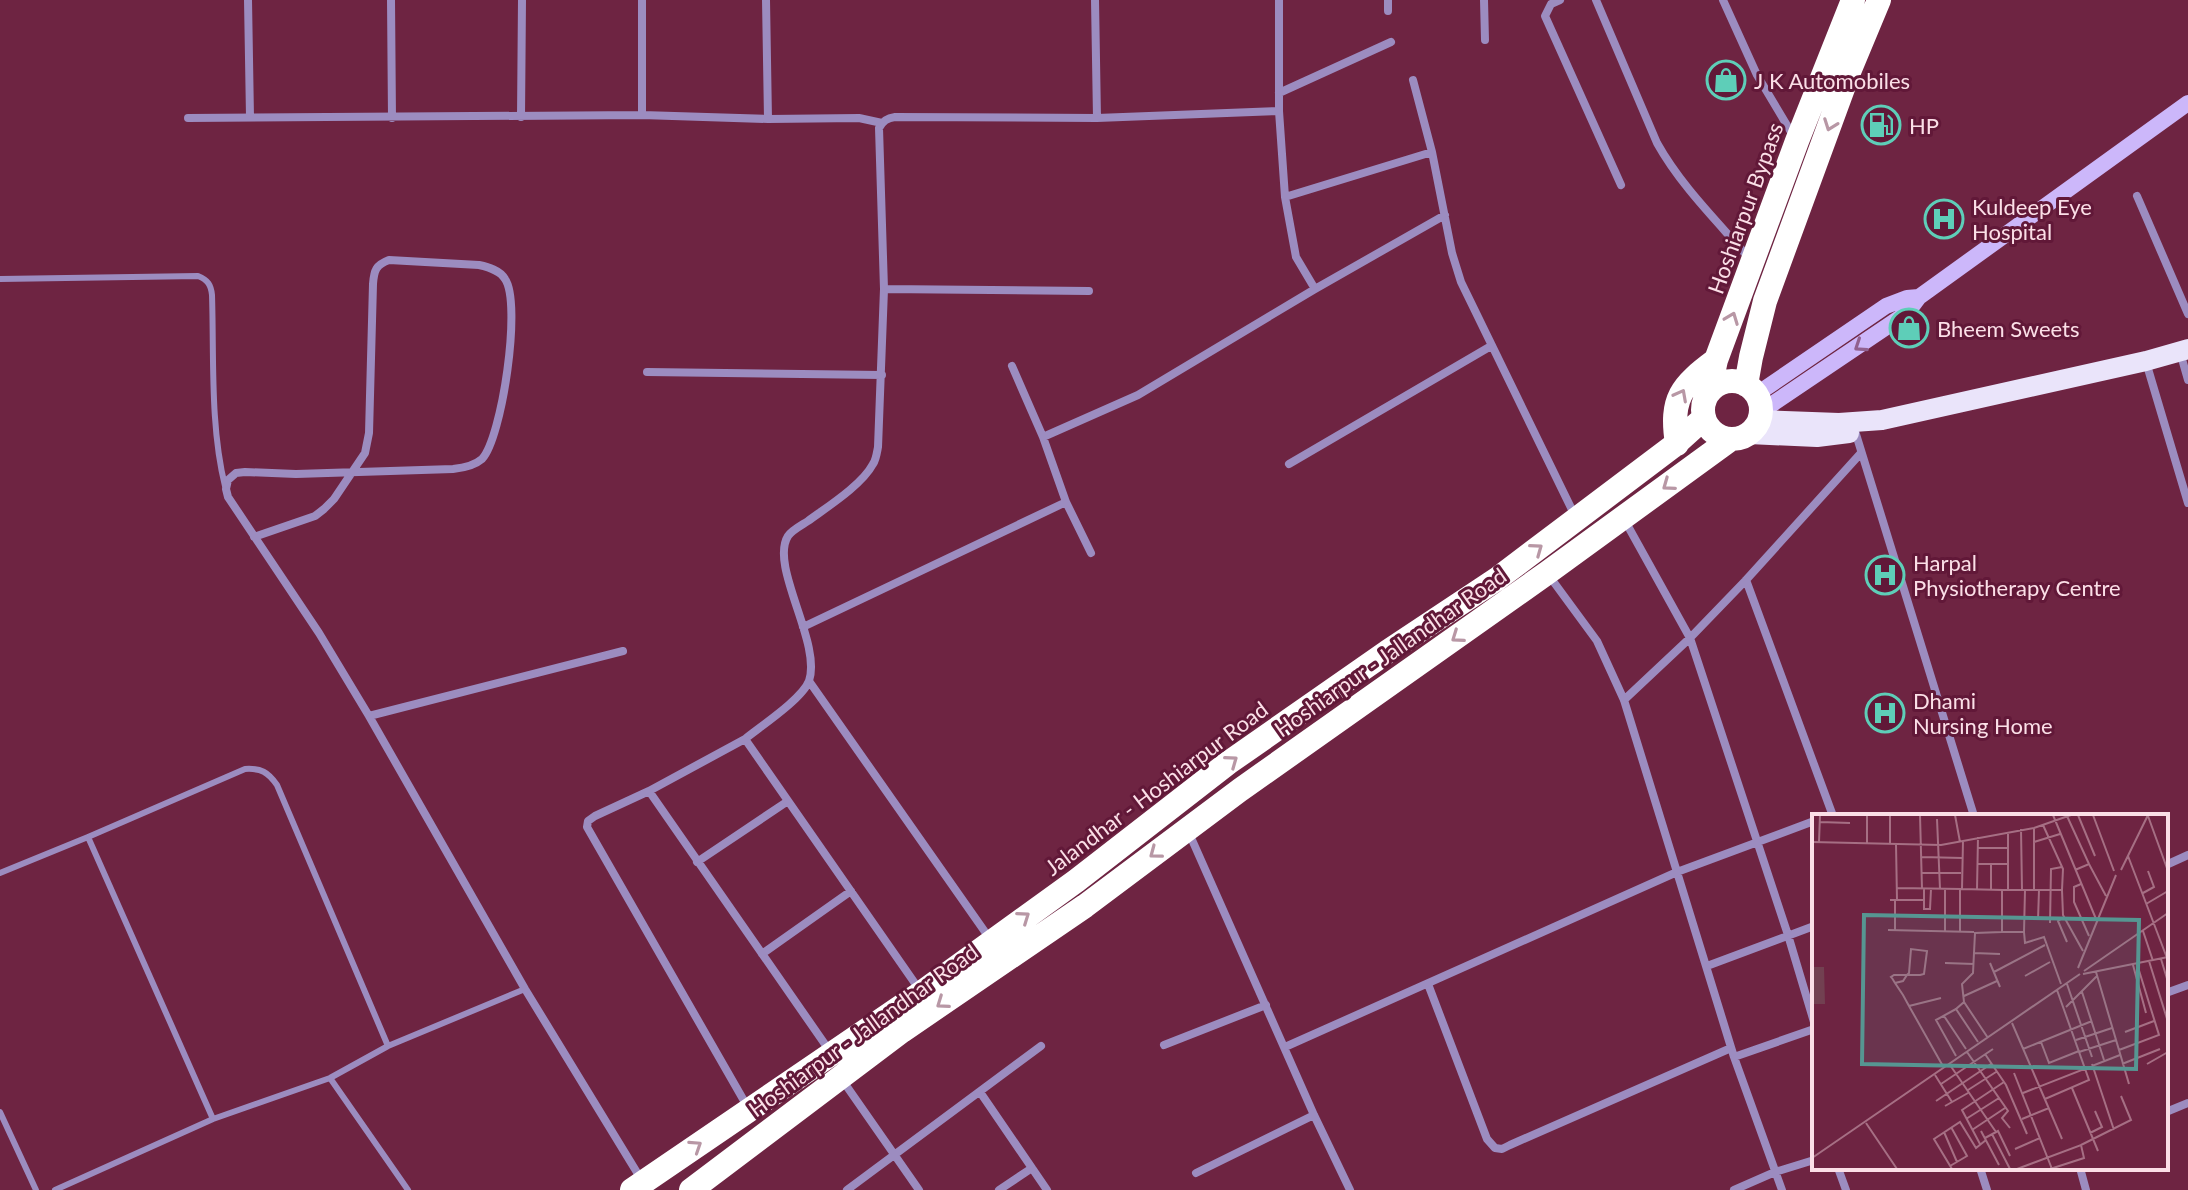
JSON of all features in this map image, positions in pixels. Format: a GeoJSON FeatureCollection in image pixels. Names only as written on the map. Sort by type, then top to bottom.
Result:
{"type":"FeatureCollection","features":[{"type":"Feature","properties":{"kind":"highway"},"geometry":{"type":"LineString","coordinates":[[1704,418],[1708,427],[1722,438],[1751,414],[1754,340],[1765,301],[1839,68],[1879,0]]}},
{"type":"Feature","properties":{"kind":"highway","name":"Hoshiarpur Bypass"},"geometry":{"type":"LineString","coordinates":[[1704,418],[1703,409],[1716,360],[1797,141],[1839,68],[1852,1]]}},
{"type":"Feature","properties":{"kind":"highway"},"geometry":{"type":"LineString","coordinates":[[1677,444],[1674,426],[1676,401],[1694,376],[1716,360]]}},
{"type":"Feature","properties":{"kind":"highway"},"geometry":{"type":"LineString","coordinates":[[1709,392],[1724,382],[1733,381],[1751,414]]}},
{"type":"Feature","properties":{"kind":"highway","name":"Hoshiarpur - Jallandhar Road"},"geometry":{"type":"LineString","coordinates":[[702,1187],[836,1065],[997,951],[1085,906],[1187,829],[1623,517],[1751,414]]}},
{"type":"Feature","properties":{"kind":"highway","name":"Jalandhar - Hoshiarpur Road"},"geometry":{"type":"LineString","coordinates":[[640,1187],[749,1111],[836,1065],[921,993],[997,951],[1076,881],[1228,763],[1497,579],[1677,444],[1704,418]]}},
{"type":"Feature","properties":{"kind":"main road"},"geometry":{"type":"LineString","coordinates":[[1751,414],[1886,306],[1919,297],[2188,103]]}},
{"type":"Feature","properties":{"kind":"main road"},"geometry":{"type":"LineString","coordinates":[[1751,414],[1854,427],[2184,350]]}},
{"type":"Feature","properties":{"kind":"street"},"geometry":{"type":"LineString","coordinates":[[248,0],[250,117]]}},
{"type":"Feature","properties":{"kind":"street"},"geometry":{"type":"LineString","coordinates":[[391,0],[392,118]]}},
{"type":"Feature","properties":{"kind":"street"},"geometry":{"type":"LineString","coordinates":[[521,117],[522,0]]}},
{"type":"Feature","properties":{"kind":"street"},"geometry":{"type":"LineString","coordinates":[[642,0],[642,115]]}},
{"type":"Feature","properties":{"kind":"street"},"geometry":{"type":"LineString","coordinates":[[766,0],[768,119]]}},
{"type":"Feature","properties":{"kind":"street"},"geometry":{"type":"LineString","coordinates":[[1095,0],[1097,118]]}},
{"type":"Feature","properties":{"kind":"street"},"geometry":{"type":"LineString","coordinates":[[1279,0],[1279,111],[1285,197],[1296,257],[1315,289]]}},
{"type":"Feature","properties":{"kind":"street"},"geometry":{"type":"LineString","coordinates":[[1388,0],[1388,11]]}},
{"type":"Feature","properties":{"kind":"street"},"geometry":{"type":"LineString","coordinates":[[1484,0],[1485,40]]}},
{"type":"Feature","properties":{"kind":"street"},"geometry":{"type":"LineString","coordinates":[[1560,0],[1551,4],[1545,16],[1621,185]]}},
{"type":"Feature","properties":{"kind":"street"},"geometry":{"type":"LineString","coordinates":[[1596,0],[1666,159],[1753,262]]}},
{"type":"Feature","properties":{"kind":"street"},"geometry":{"type":"LineString","coordinates":[[1723,0],[1757,75],[1797,141]]}},
{"type":"Feature","properties":{"kind":"street"},"geometry":{"type":"LineString","coordinates":[[1279,93],[1391,42]]}},
{"type":"Feature","properties":{"kind":"street"},"geometry":{"type":"LineString","coordinates":[[1413,80],[1461,282],[1577,520]]}},
{"type":"Feature","properties":{"kind":"street"},"geometry":{"type":"LineString","coordinates":[[749,1111],[587,827],[588,821],[595,816],[649,791],[745,739],[796,699],[809,681],[810,663],[786,569],[785,548],[788,536],[843,495],[873,465],[878,447],[884,289],[879,128],[888,118],[895,117],[1097,118],[1279,111]]}},
{"type":"Feature","properties":{"kind":"street"},"geometry":{"type":"LineString","coordinates":[[188,118],[642,115],[859,118],[882,123]]}},
{"type":"Feature","properties":{"kind":"street"},"geometry":{"type":"LineString","coordinates":[[1285,197],[1432,152]]}},
{"type":"Feature","properties":{"kind":"street"},"geometry":{"type":"LineString","coordinates":[[2137,196],[2188,314]]}},
{"type":"Feature","properties":{"kind":"street"},"geometry":{"type":"LineString","coordinates":[[1043,437],[1138,395],[1445,215]]}},
{"type":"Feature","properties":{"kind":"street"},"geometry":{"type":"LineString","coordinates":[[254,537],[315,516],[334,499],[351,473],[365,453],[369,433],[373,284],[378,264],[389,260],[479,265],[504,275],[510,287],[512,306],[511,345],[496,431],[482,459],[469,467],[453,469],[351,473],[236,473],[228,480],[226,489],[228,497],[254,537],[319,633],[369,716],[640,1187]]}},
{"type":"Feature","properties":{"kind":"street"},"geometry":{"type":"LineString","coordinates":[[884,289],[1089,291]]}},
{"type":"Feature","properties":{"kind":"street"},"geometry":{"type":"LineString","coordinates":[[1289,464],[1491,346]]}},
{"type":"Feature","properties":{"kind":"street"},"geometry":{"type":"LineString","coordinates":[[2184,350],[2188,380]]}},
{"type":"Feature","properties":{"kind":"street"},"geometry":{"type":"LineString","coordinates":[[2146,361],[2188,503]]}},
{"type":"Feature","properties":{"kind":"street"},"geometry":{"type":"LineString","coordinates":[[1012,366],[1043,437],[1066,502],[1091,553]]}},
{"type":"Feature","properties":{"kind":"street"},"geometry":{"type":"LineString","coordinates":[[647,372],[882,375]]}},
{"type":"Feature","properties":{"kind":"street"},"geometry":{"type":"LineString","coordinates":[[1854,427],[1973,814]]}},
{"type":"Feature","properties":{"kind":"street"},"geometry":{"type":"LineString","coordinates":[[1624,700],[1746,580],[1861,453]]}},
{"type":"Feature","properties":{"kind":"street"},"geometry":{"type":"LineString","coordinates":[[803,627],[1066,502]]}},
{"type":"Feature","properties":{"kind":"street"},"geometry":{"type":"LineString","coordinates":[[1623,517],[1690,638],[1812,1015]]}},
{"type":"Feature","properties":{"kind":"street"},"geometry":{"type":"LineString","coordinates":[[1547,573],[1597,641],[1624,700],[1732,1052],[1782,1190]]}},
{"type":"Feature","properties":{"kind":"street"},"geometry":{"type":"LineString","coordinates":[[1746,580],[1831,814]]}},
{"type":"Feature","properties":{"kind":"street"},"geometry":{"type":"LineString","coordinates":[[369,716],[623,651]]}},
{"type":"Feature","properties":{"kind":"street"},"geometry":{"type":"LineString","coordinates":[[809,681],[997,951]]}},
{"type":"Feature","properties":{"kind":"street"},"geometry":{"type":"LineString","coordinates":[[745,739],[921,993]]}},
{"type":"Feature","properties":{"kind":"street"},"geometry":{"type":"LineString","coordinates":[[649,791],[919,1190]]}},
{"type":"Feature","properties":{"kind":"street"},"geometry":{"type":"LineString","coordinates":[[697,862],[788,801]]}},
{"type":"Feature","properties":{"kind":"street"},"geometry":{"type":"LineString","coordinates":[[1285,1047],[1677,872],[1812,822]]}},
{"type":"Feature","properties":{"kind":"street"},"geometry":{"type":"LineString","coordinates":[[1187,829],[1350,1190]]}},
{"type":"Feature","properties":{"kind":"street"},"geometry":{"type":"LineString","coordinates":[[2168,864],[2188,855]]}},
{"type":"Feature","properties":{"kind":"street"},"geometry":{"type":"LineString","coordinates":[[762,954],[851,891]]}},
{"type":"Feature","properties":{"kind":"street"},"geometry":{"type":"LineString","coordinates":[[1707,966],[1812,927]]}},
{"type":"Feature","properties":{"kind":"street"},"geometry":{"type":"LineString","coordinates":[[1428,984],[1487,1139],[1495,1148],[1502,1149],[1732,1052],[1812,1030]]}},
{"type":"Feature","properties":{"kind":"street"},"geometry":{"type":"LineString","coordinates":[[2168,992],[2188,985]]}},
{"type":"Feature","properties":{"kind":"street"},"geometry":{"type":"LineString","coordinates":[[1164,1045],[1266,1005]]}},
{"type":"Feature","properties":{"kind":"street"},"geometry":{"type":"LineString","coordinates":[[847,1190],[1041,1046]]}},
{"type":"Feature","properties":{"kind":"street"},"geometry":{"type":"LineString","coordinates":[[980,1092],[1047,1190]]}},
{"type":"Feature","properties":{"kind":"street"},"geometry":{"type":"LineString","coordinates":[[2168,1111],[2188,1103]]}},
{"type":"Feature","properties":{"kind":"street"},"geometry":{"type":"LineString","coordinates":[[1196,1173],[1314,1115]]}},
{"type":"Feature","properties":{"kind":"street"},"geometry":{"type":"LineString","coordinates":[[1734,1190],[1812,1161]]}},
{"type":"Feature","properties":{"kind":"street"},"geometry":{"type":"LineString","coordinates":[[999,1190],[1032,1168]]}},
{"type":"Feature","properties":{"kind":"street"},"geometry":{"type":"LineString","coordinates":[[1839,1170],[1846,1190]]}},
{"type":"Feature","properties":{"kind":"street"},"geometry":{"type":"LineString","coordinates":[[1981,1170],[1987,1190]]}},
{"type":"Feature","properties":{"kind":"street"},"geometry":{"type":"LineString","coordinates":[[2081,1170],[2086,1190]]}},
{"type":"Feature","properties":{"kind":"lane"},"geometry":{"type":"LineString","coordinates":[[0,279],[198,276],[206,279],[212,295],[219,463],[226,489]]}},
{"type":"Feature","properties":{"kind":"lane"},"geometry":{"type":"LineString","coordinates":[[0,873],[245,769],[259,768],[270,775],[277,785],[388,1046]]}},
{"type":"Feature","properties":{"kind":"lane"},"geometry":{"type":"LineString","coordinates":[[88,837],[213,1119]]}},
{"type":"Feature","properties":{"kind":"lane"},"geometry":{"type":"LineString","coordinates":[[55,1190],[213,1119],[330,1078],[388,1046],[525,989]]}},
{"type":"Feature","properties":{"kind":"lane"},"geometry":{"type":"LineString","coordinates":[[330,1078],[408,1190]]}},
{"type":"Feature","properties":{"kind":"lane"},"geometry":{"type":"LineString","coordinates":[[0,1112],[36,1190]]}},
{"type":"Feature","properties":{"kind":"place","name":"J K Automobiles"},"geometry":{"type":"Point","coordinates":[1726,80]}},
{"type":"Feature","properties":{"kind":"place","name":"HP"},"geometry":{"type":"Point","coordinates":[1881,125]}},
{"type":"Feature","properties":{"kind":"place","name":"Kuldeep Eye Hospital"},"geometry":{"type":"Point","coordinates":[1944,219]}},
{"type":"Feature","properties":{"kind":"place","name":"Bheem Sweets"},"geometry":{"type":"Point","coordinates":[1909,328]}},
{"type":"Feature","properties":{"kind":"place","name":"Harpal Physiotherapy Centre"},"geometry":{"type":"Point","coordinates":[1885,575]}},
{"type":"Feature","properties":{"kind":"place","name":"Dhami Nursing Home"},"geometry":{"type":"Point","coordinates":[1885,713]}}]}
